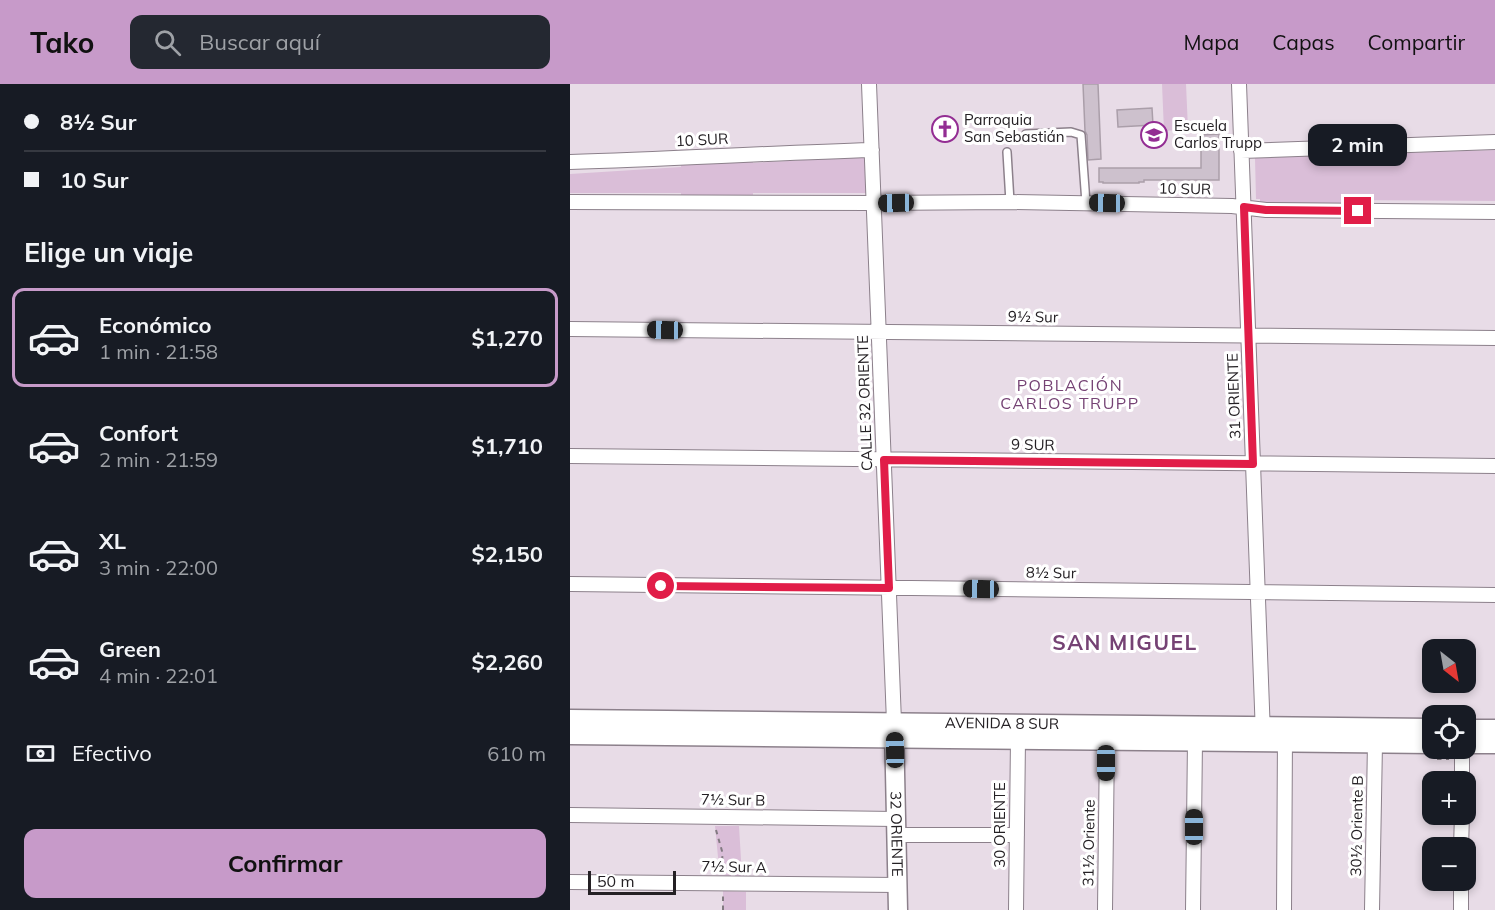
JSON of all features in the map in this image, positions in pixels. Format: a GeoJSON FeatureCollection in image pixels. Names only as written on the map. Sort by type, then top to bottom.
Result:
{"type":"FeatureCollection","features":[{"type":"Feature","properties":{"kind":"street","name":"CALLE 32 ORIENTE"},"geometry":{"type":"LineString","coordinates":[[869,84],[894,730]]}},
{"type":"Feature","properties":{"kind":"street","name":"31 ORIENTE"},"geometry":{"type":"LineString","coordinates":[[1239,84],[1263,734]]}},
{"type":"Feature","properties":{"kind":"street"},"geometry":{"type":"LineString","coordinates":[[1241,151],[1495,142]]}},
{"type":"Feature","properties":{"kind":"street","name":"10 SUR"},"geometry":{"type":"LineString","coordinates":[[570,162],[872,150]]}},
{"type":"Feature","properties":{"kind":"street","name":"10 SUR"},"geometry":{"type":"LineString","coordinates":[[570,202],[1010,202],[1244,207],[1266,210],[1495,212]]}},
{"type":"Feature","properties":{"kind":"street","name":"9½ Sur"},"geometry":{"type":"LineString","coordinates":[[570,329],[1495,338]]}},
{"type":"Feature","properties":{"kind":"street","name":"9 SUR"},"geometry":{"type":"LineString","coordinates":[[570,456],[1495,466]]}},
{"type":"Feature","properties":{"kind":"street","name":"8½ Sur"},"geometry":{"type":"LineString","coordinates":[[570,585],[1495,595]]}},
{"type":"Feature","properties":{"kind":"street","name":"AVENIDA 8 SUR"},"geometry":{"type":"LineString","coordinates":[[570,719],[894,730],[1285,734],[1422,728]]}},
{"type":"Feature","properties":{"kind":"street"},"geometry":{"type":"LineString","coordinates":[[1476,729],[1495,729]]}},
{"type":"Feature","properties":{"kind":"street","name":"AVENIDA 8 SUR"},"geometry":{"type":"LineString","coordinates":[[570,735],[894,730],[1018,740],[1195,741],[1263,734]]}},
{"type":"Feature","properties":{"kind":"street","name":"32 ORIENTE"},"geometry":{"type":"LineString","coordinates":[[894,730],[898,910]]}},
{"type":"Feature","properties":{"kind":"street"},"geometry":{"type":"LineString","coordinates":[[1284,910],[1285,734]]}},
{"type":"Feature","properties":{"kind":"street","name":"AVENIDA 8 SUR"},"geometry":{"type":"LineString","coordinates":[[1285,734],[1375,743],[1422,744]]}},
{"type":"Feature","properties":{"kind":"street","name":"30 ORIENTE"},"geometry":{"type":"LineString","coordinates":[[1016,910],[1018,740]]}},
{"type":"Feature","properties":{"kind":"street","name":"31½ Oriente"},"geometry":{"type":"LineString","coordinates":[[1105,910],[1107,740]]}},
{"type":"Feature","properties":{"kind":"street"},"geometry":{"type":"LineString","coordinates":[[1193,910],[1195,741]]}},
{"type":"Feature","properties":{"kind":"street","name":"30½ Oriente B"},"geometry":{"type":"LineString","coordinates":[[1372,910],[1375,743]]}},
{"type":"Feature","properties":{"kind":"street"},"geometry":{"type":"LineString","coordinates":[[1476,744],[1495,744]]}},
{"type":"Feature","properties":{"kind":"street","name":"7½ Sur B"},"geometry":{"type":"LineString","coordinates":[[570,815],[718,817],[1017,835]]}},
{"type":"Feature","properties":{"kind":"street","name":"7½ Sur A"},"geometry":{"type":"LineString","coordinates":[[570,882],[898,885]]}},
{"type":"Feature","properties":{"kind":"street"},"geometry":{"type":"LineString","coordinates":[[1461,891],[1461,910]]}},
{"type":"Feature","properties":{"kind":"lane"},"geometry":{"type":"LineString","coordinates":[[1026,135],[1071,132],[1082,135],[1086,203]]}},
{"type":"Feature","properties":{"kind":"lane"},"geometry":{"type":"LineString","coordinates":[[1007,152],[1010,202]]}},
{"type":"Feature","properties":{"kind":"path"},"geometry":{"type":"LineString","coordinates":[[718,817],[716,829],[722,851],[723,910]]}},
{"type":"Feature","properties":{"kind":"shaded area"},"geometry":{"type":"Polygon","coordinates":[[[1162,84],[1186,84],[1188,129],[1164,131],[1162,84]]]}},
{"type":"Feature","properties":{"kind":"shaded area"},"geometry":{"type":"Polygon","coordinates":[[[1495,150],[1495,201],[1348,200],[1347,203],[1260,205],[1260,199],[1256,199],[1255,158],[1495,150]]]}},
{"type":"Feature","properties":{"kind":"shaded area"},"geometry":{"type":"Polygon","coordinates":[[[753,154],[753,163],[870,156],[872,193],[753,193],[753,199],[681,202],[681,193],[570,193],[570,174],[681,167],[681,158],[753,154]]]}},
{"type":"Feature","properties":{"kind":"shaded area"},"geometry":{"type":"Polygon","coordinates":[[[715,826],[739,826],[742,876],[720,878],[715,826]]]}},
{"type":"Feature","properties":{"kind":"shaded area"},"geometry":{"type":"Polygon","coordinates":[[[723,891],[746,892],[746,910],[723,910],[723,891]]]}},
{"type":"Feature","properties":{"kind":"building"},"geometry":{"type":"Polygon","coordinates":[[[1083,84],[1098,84],[1101,159],[1088,160],[1083,84]]]}},
{"type":"Feature","properties":{"kind":"building"},"geometry":{"type":"Polygon","coordinates":[[[1152,108],[1153,125],[1118,127],[1117,110],[1152,108]]]}},
{"type":"Feature","properties":{"kind":"building"},"geometry":{"type":"Polygon","coordinates":[[[1219,134],[1219,180],[1099,182],[1099,168],[1201,168],[1201,135],[1219,134]]]}},
{"type":"Feature","properties":{"kind":"place","name":"Parroquia San Sebastián"},"geometry":{"type":"Point","coordinates":[945,129]}},
{"type":"Feature","properties":{"kind":"place","name":"Escuela Carlos Trupp"},"geometry":{"type":"Point","coordinates":[1154,135]}},
{"type":"Feature","properties":{"kind":"district","name":"POBLACIÓN CARLOS TRUPP"},"geometry":{"type":"Point","coordinates":[1070,394]}},
{"type":"Feature","properties":{"kind":"district","name":"SAN MIGUEL"},"geometry":{"type":"Point","coordinates":[1125,643]}},
{"type":"Feature","properties":{"kind":"route"},"geometry":{"type":"LineString","coordinates":[[661,586],[889,588],[884,460],[1253,464],[1244,207],[1266,210],[1358,211]]}}]}
